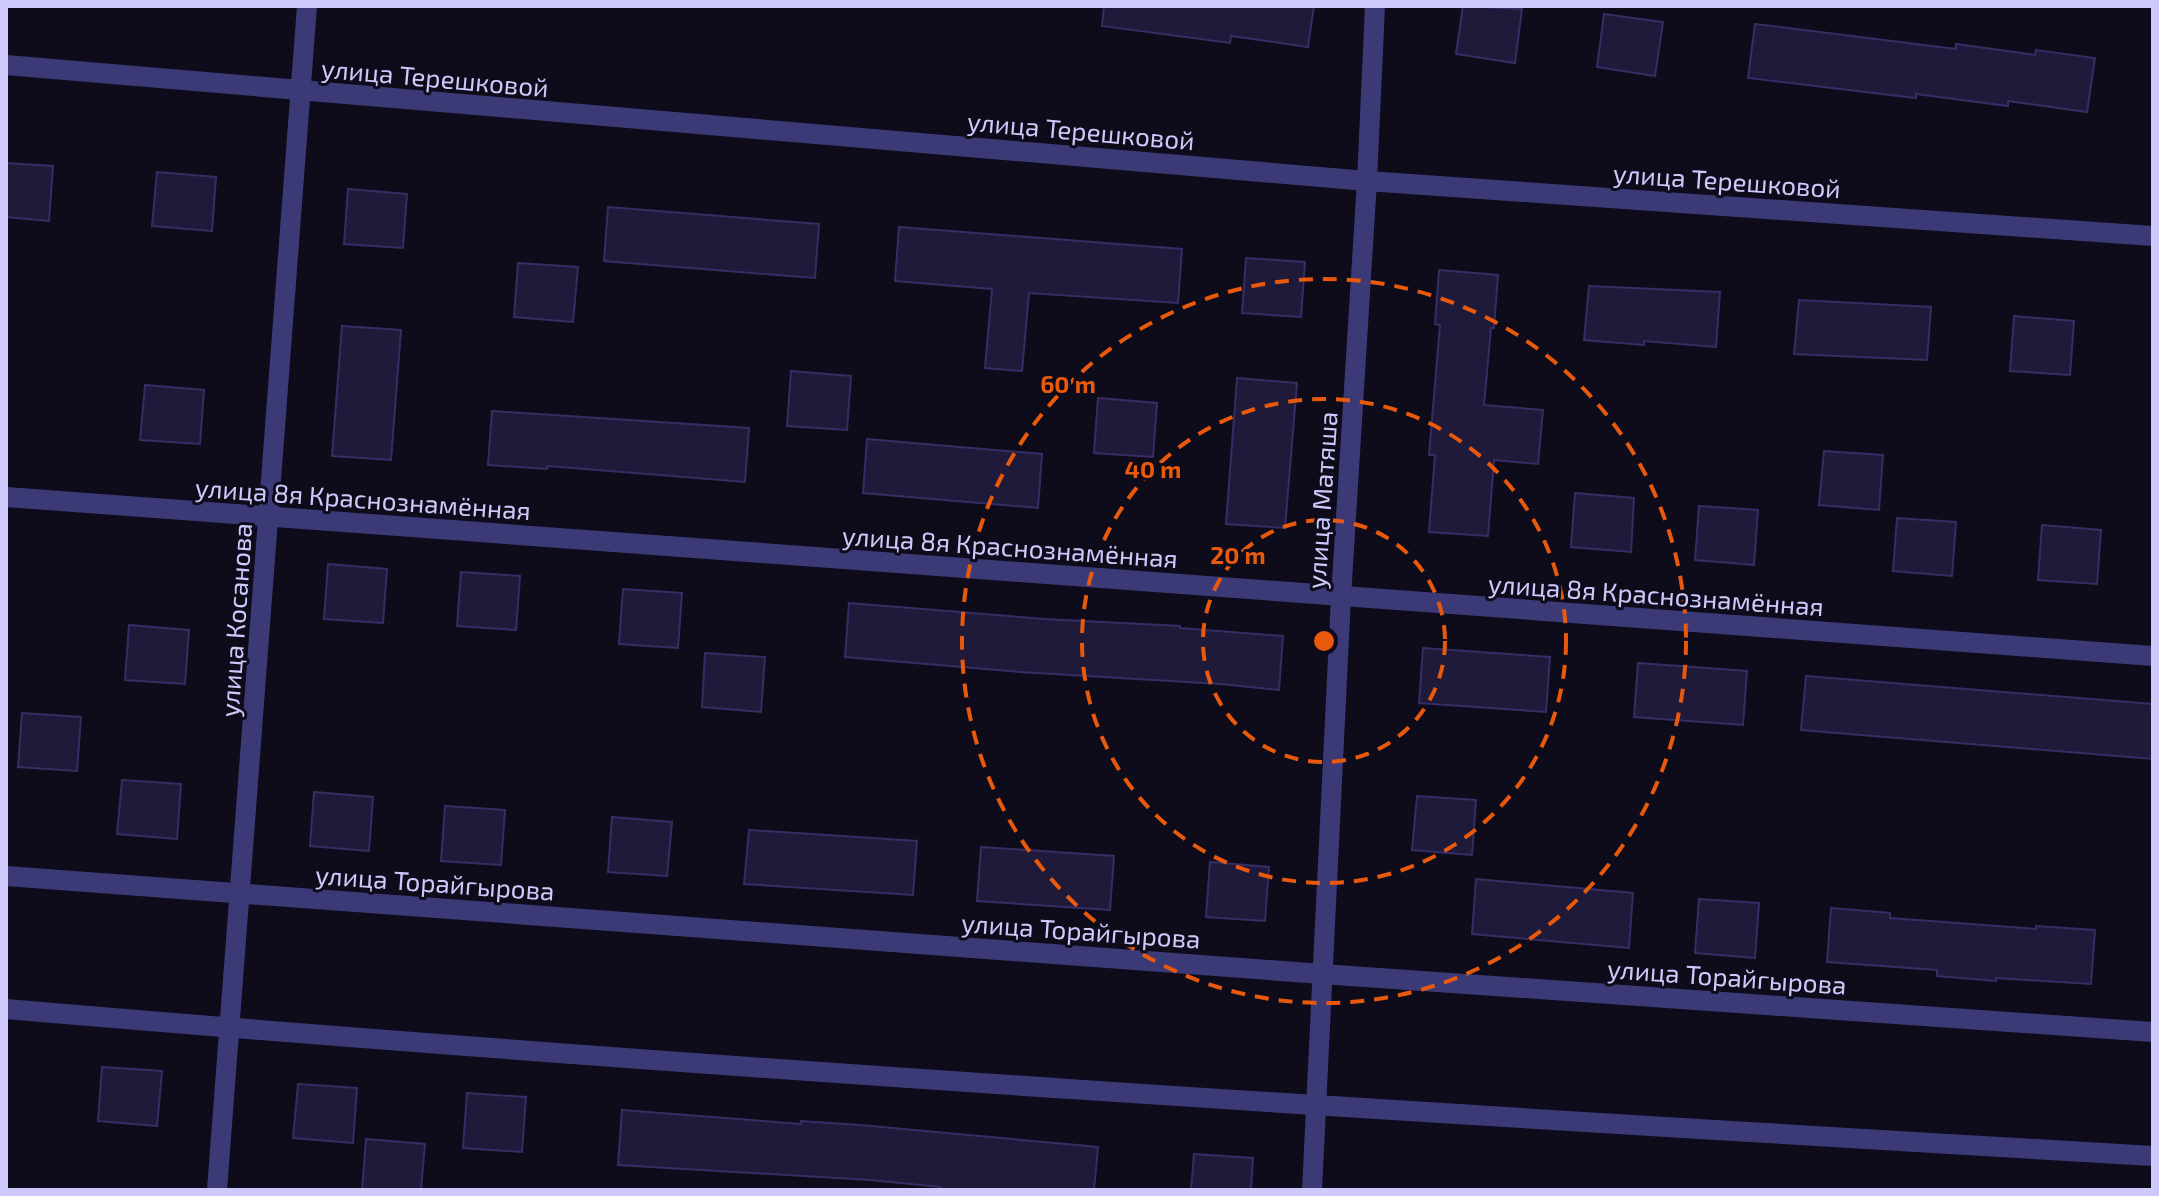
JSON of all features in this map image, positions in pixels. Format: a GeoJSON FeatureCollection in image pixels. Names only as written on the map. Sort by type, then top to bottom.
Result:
{"type":"FeatureCollection","features":[{"type":"Feature","properties":{"kind":"street","name":"улица Косанова"},"geometry":{"type":"LineString","coordinates":[[217,1190],[307,6]]}},
{"type":"Feature","properties":{"kind":"street","name":"улица Матяша"},"geometry":{"type":"LineString","coordinates":[[1312,1190],[1341,597],[1375,6]]}},
{"type":"Feature","properties":{"kind":"street","name":"улица Терешковой"},"geometry":{"type":"LineString","coordinates":[[6,65],[1367,181],[2153,236]]}},
{"type":"Feature","properties":{"kind":"street","name":"улица 8я Краснознамённая"},"geometry":{"type":"LineString","coordinates":[[6,497],[2153,656]]}},
{"type":"Feature","properties":{"kind":"street","name":"улица Торайгырова"},"geometry":{"type":"LineString","coordinates":[[6,876],[2153,1032]]}},
{"type":"Feature","properties":{"kind":"street"},"geometry":{"type":"LineString","coordinates":[[6,1009],[1317,1107],[2153,1156]]}},
{"type":"Feature","properties":{"kind":"building"},"geometry":{"type":"Polygon","coordinates":[[[1104,6],[1314,6],[1308,47],[1231,36],[1230,43],[1102,26],[1104,6]]]}},
{"type":"Feature","properties":{"kind":"building"},"geometry":{"type":"Polygon","coordinates":[[[1463,6],[1522,9],[1515,63],[1456,54],[1463,6]]]}},
{"type":"Feature","properties":{"kind":"building"},"geometry":{"type":"Polygon","coordinates":[[[1604,14],[1663,22],[1655,76],[1597,67],[1604,14]]]}},
{"type":"Feature","properties":{"kind":"building"},"geometry":{"type":"Polygon","coordinates":[[[1755,24],[1956,49],[1956,44],[2035,55],[2036,50],[2095,58],[2087,112],[2008,101],[2008,106],[1916,94],[1916,98],[1748,78],[1755,24]]]}},
{"type":"Feature","properties":{"kind":"building"},"geometry":{"type":"Polygon","coordinates":[[[6,163],[53,166],[49,221],[6,217],[6,163]]]}},
{"type":"Feature","properties":{"kind":"building"},"geometry":{"type":"Polygon","coordinates":[[[157,172],[216,177],[212,231],[152,226],[157,172]]]}},
{"type":"Feature","properties":{"kind":"building"},"geometry":{"type":"Polygon","coordinates":[[[348,189],[407,194],[403,248],[344,244],[348,189]]]}},
{"type":"Feature","properties":{"kind":"building"},"geometry":{"type":"Polygon","coordinates":[[[608,207],[819,224],[815,278],[604,261],[608,207]]]}},
{"type":"Feature","properties":{"kind":"building"},"geometry":{"type":"Polygon","coordinates":[[[899,227],[1182,249],[1178,303],[1029,293],[1022,371],[985,368],[992,289],[895,281],[899,227]]]}},
{"type":"Feature","properties":{"kind":"building"},"geometry":{"type":"Polygon","coordinates":[[[1246,258],[1305,262],[1301,317],[1242,313],[1246,258]]]}},
{"type":"Feature","properties":{"kind":"building"},"geometry":{"type":"Polygon","coordinates":[[[518,263],[578,267],[573,322],[514,317],[518,263]]]}},
{"type":"Feature","properties":{"kind":"building"},"geometry":{"type":"Polygon","coordinates":[[[1439,270],[1498,275],[1484,405],[1543,410],[1538,464],[1494,460],[1488,536],[1429,532],[1435,455],[1429,455],[1440,325],[1435,324],[1439,270]]]}},
{"type":"Feature","properties":{"kind":"building"},"geometry":{"type":"Polygon","coordinates":[[[1589,286],[1720,292],[1716,347],[1584,340],[1589,286]]]}},
{"type":"Feature","properties":{"kind":"building"},"geometry":{"type":"Polygon","coordinates":[[[1799,300],[1931,307],[1927,360],[1794,354],[1799,300]]]}},
{"type":"Feature","properties":{"kind":"building"},"geometry":{"type":"Polygon","coordinates":[[[2014,316],[2074,321],[2070,375],[2010,371],[2014,316]]]}},
{"type":"Feature","properties":{"kind":"building"},"geometry":{"type":"Polygon","coordinates":[[[342,326],[401,330],[391,460],[332,456],[342,326]]]}},
{"type":"Feature","properties":{"kind":"building"},"geometry":{"type":"Polygon","coordinates":[[[791,371],[851,376],[847,430],[787,426],[791,371]]]}},
{"type":"Feature","properties":{"kind":"building"},"geometry":{"type":"Polygon","coordinates":[[[1237,378],[1297,383],[1285,528],[1226,524],[1237,378]]]}},
{"type":"Feature","properties":{"kind":"building"},"geometry":{"type":"Polygon","coordinates":[[[145,385],[204,390],[200,444],[140,440],[145,385]]]}},
{"type":"Feature","properties":{"kind":"building"},"geometry":{"type":"Polygon","coordinates":[[[1098,398],[1157,403],[1153,457],[1094,453],[1098,398]]]}},
{"type":"Feature","properties":{"kind":"building"},"geometry":{"type":"Polygon","coordinates":[[[492,411],[749,428],[745,482],[548,466],[547,469],[488,465],[492,411]]]}},
{"type":"Feature","properties":{"kind":"building"},"geometry":{"type":"Polygon","coordinates":[[[867,439],[1042,454],[1038,508],[863,493],[867,439]]]}},
{"type":"Feature","properties":{"kind":"building"},"geometry":{"type":"Polygon","coordinates":[[[1824,451],[1883,455],[1879,510],[1819,505],[1824,451]]]}},
{"type":"Feature","properties":{"kind":"building"},"geometry":{"type":"Polygon","coordinates":[[[1575,493],[1634,498],[1631,552],[1571,547],[1575,493]]]}},
{"type":"Feature","properties":{"kind":"building"},"geometry":{"type":"Polygon","coordinates":[[[1699,506],[1758,510],[1754,565],[1695,560],[1699,506]]]}},
{"type":"Feature","properties":{"kind":"building"},"geometry":{"type":"Polygon","coordinates":[[[1897,518],[1956,522],[1952,576],[1893,571],[1897,518]]]}},
{"type":"Feature","properties":{"kind":"building"},"geometry":{"type":"Polygon","coordinates":[[[2042,525],[2101,530],[2097,584],[2038,580],[2042,525]]]}},
{"type":"Feature","properties":{"kind":"building"},"geometry":{"type":"Polygon","coordinates":[[[328,564],[387,569],[383,623],[324,619],[328,564]]]}},
{"type":"Feature","properties":{"kind":"building"},"geometry":{"type":"Polygon","coordinates":[[[461,572],[520,576],[516,630],[457,626],[461,572]]]}},
{"type":"Feature","properties":{"kind":"building"},"geometry":{"type":"Polygon","coordinates":[[[623,589],[682,593],[678,648],[619,644],[623,589]]]}},
{"type":"Feature","properties":{"kind":"building"},"geometry":{"type":"Polygon","coordinates":[[[849,603],[1283,636],[1279,690],[845,657],[849,603]]]}},
{"type":"Feature","properties":{"kind":"building"},"geometry":{"type":"Polygon","coordinates":[[[129,625],[189,630],[185,684],[125,680],[129,625]]]}},
{"type":"Feature","properties":{"kind":"building"},"geometry":{"type":"Polygon","coordinates":[[[1423,648],[1550,657],[1546,712],[1419,703],[1423,648]]]}},
{"type":"Feature","properties":{"kind":"building"},"geometry":{"type":"Polygon","coordinates":[[[705,653],[765,657],[761,712],[702,707],[705,653]]]}},
{"type":"Feature","properties":{"kind":"building"},"geometry":{"type":"Polygon","coordinates":[[[1638,663],[1747,671],[1743,725],[1634,717],[1638,663]]]}},
{"type":"Feature","properties":{"kind":"building"},"geometry":{"type":"Polygon","coordinates":[[[1806,676],[2153,704],[2153,759],[1801,730],[1806,676]]]}},
{"type":"Feature","properties":{"kind":"building"},"geometry":{"type":"Polygon","coordinates":[[[22,713],[81,717],[77,771],[18,767],[22,713]]]}},
{"type":"Feature","properties":{"kind":"building"},"geometry":{"type":"Polygon","coordinates":[[[122,780],[181,784],[177,839],[117,834],[122,780]]]}},
{"type":"Feature","properties":{"kind":"building"},"geometry":{"type":"Polygon","coordinates":[[[314,792],[373,797],[369,851],[310,846],[314,792]]]}},
{"type":"Feature","properties":{"kind":"building"},"geometry":{"type":"Polygon","coordinates":[[[1417,796],[1476,800],[1472,855],[1412,850],[1417,796]]]}},
{"type":"Feature","properties":{"kind":"building"},"geometry":{"type":"Polygon","coordinates":[[[445,806],[505,810],[501,865],[441,861],[445,806]]]}},
{"type":"Feature","properties":{"kind":"building"},"geometry":{"type":"Polygon","coordinates":[[[612,817],[672,822],[667,876],[608,872],[612,817]]]}},
{"type":"Feature","properties":{"kind":"building"},"geometry":{"type":"Polygon","coordinates":[[[749,830],[917,841],[913,895],[744,884],[749,830]]]}},
{"type":"Feature","properties":{"kind":"building"},"geometry":{"type":"Polygon","coordinates":[[[981,847],[1114,856],[1110,910],[977,901],[981,847]]]}},
{"type":"Feature","properties":{"kind":"building"},"geometry":{"type":"Polygon","coordinates":[[[1210,862],[1269,867],[1265,921],[1206,917],[1210,862]]]}},
{"type":"Feature","properties":{"kind":"building"},"geometry":{"type":"Polygon","coordinates":[[[1476,879],[1633,893],[1629,948],[1472,934],[1476,879]]]}},
{"type":"Feature","properties":{"kind":"building"},"geometry":{"type":"Polygon","coordinates":[[[1699,899],[1759,903],[1755,958],[1695,953],[1699,899]]]}},
{"type":"Feature","properties":{"kind":"building"},"geometry":{"type":"Polygon","coordinates":[[[1831,908],[1890,913],[1890,918],[2036,929],[2036,926],[2095,930],[2091,984],[1996,978],[1996,981],[1937,976],[1937,970],[1827,962],[1831,908]]]}},
{"type":"Feature","properties":{"kind":"building"},"geometry":{"type":"Polygon","coordinates":[[[102,1067],[162,1071],[157,1126],[98,1121],[102,1067]]]}},
{"type":"Feature","properties":{"kind":"building"},"geometry":{"type":"Polygon","coordinates":[[[298,1084],[357,1088],[353,1143],[293,1138],[298,1084]]]}},
{"type":"Feature","properties":{"kind":"building"},"geometry":{"type":"Polygon","coordinates":[[[467,1093],[526,1097],[522,1152],[463,1148],[467,1093]]]}},
{"type":"Feature","properties":{"kind":"building"},"geometry":{"type":"Polygon","coordinates":[[[622,1110],[801,1124],[801,1121],[860,1125],[1098,1147],[1094,1190],[940,1190],[941,1187],[870,1180],[618,1165],[622,1110]]]}},
{"type":"Feature","properties":{"kind":"building"},"geometry":{"type":"Polygon","coordinates":[[[366,1139],[425,1144],[421,1190],[362,1190],[366,1139]]]}},
{"type":"Feature","properties":{"kind":"building"},"geometry":{"type":"Polygon","coordinates":[[[1194,1154],[1253,1158],[1251,1190],[1191,1190],[1194,1154]]]}}]}
